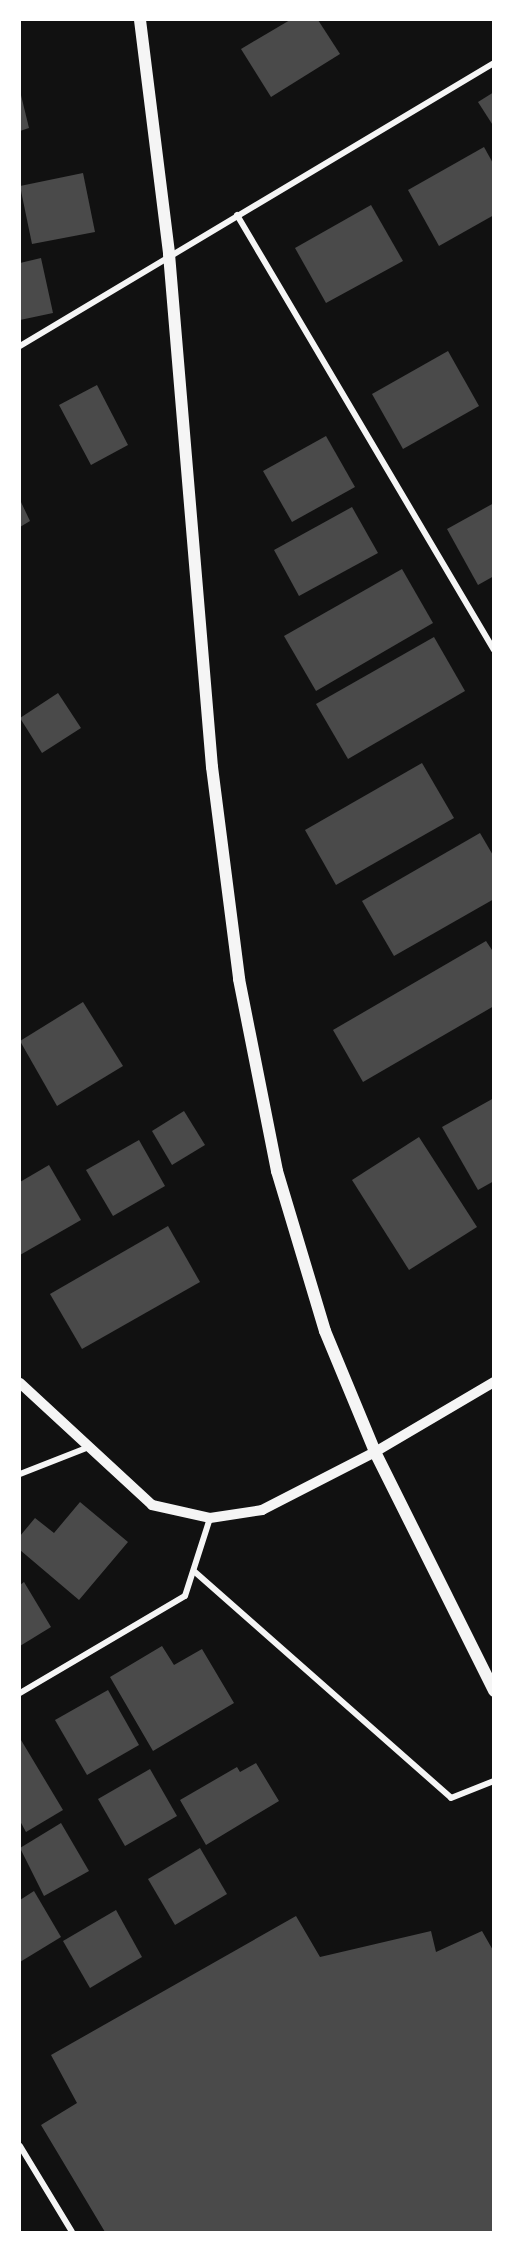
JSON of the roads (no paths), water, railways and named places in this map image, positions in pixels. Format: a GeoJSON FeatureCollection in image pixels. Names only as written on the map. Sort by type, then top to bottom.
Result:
{"type":"FeatureCollection","features":[{"type":"Feature","properties":{"kind":"main road"},"geometry":{"type":"LineString","coordinates":[[140,20],[169,254],[212,766],[238,979],[277,1171],[325,1331],[375,1452],[494,1691]]}},
{"type":"Feature","properties":{"kind":"street"},"geometry":{"type":"LineString","coordinates":[[20,346],[169,254],[494,63]]}},
{"type":"Feature","properties":{"kind":"street"},"geometry":{"type":"LineString","coordinates":[[237,215],[494,650]]}},
{"type":"Feature","properties":{"kind":"street"},"geometry":{"type":"LineString","coordinates":[[20,1383],[152,1505],[210,1518],[262,1510],[375,1452],[494,1382]]}},
{"type":"Feature","properties":{"kind":"street"},"geometry":{"type":"LineString","coordinates":[[20,1474],[89,1447]]}},
{"type":"Feature","properties":{"kind":"street"},"geometry":{"type":"LineString","coordinates":[[20,1693],[185,1596],[195,1572],[210,1518]]}},
{"type":"Feature","properties":{"kind":"street"},"geometry":{"type":"LineString","coordinates":[[195,1572],[451,1798],[494,1781]]}},
{"type":"Feature","properties":{"kind":"street"},"geometry":{"type":"LineString","coordinates":[[20,2146],[72,2232]]}}]}
